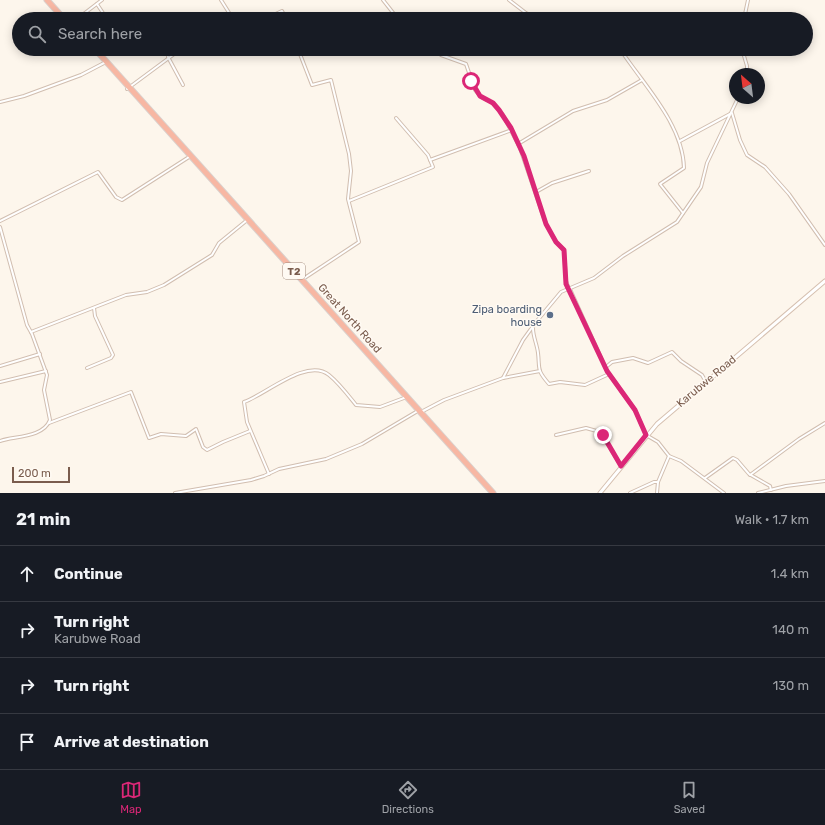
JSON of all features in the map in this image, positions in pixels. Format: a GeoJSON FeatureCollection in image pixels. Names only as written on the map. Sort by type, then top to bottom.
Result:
{"type":"FeatureCollection","features":[{"type":"Feature","properties":{"kind":"highway"},"geometry":{"type":"LineString","coordinates":[[46,0],[57,12]]}},
{"type":"Feature","properties":{"kind":"highway"},"geometry":{"type":"LineString","coordinates":[[51,0],[62,12]]}},
{"type":"Feature","properties":{"kind":"highway","name":"Great North Road"},"geometry":{"type":"LineString","coordinates":[[98,56],[302,280],[489,493]]}},
{"type":"Feature","properties":{"kind":"highway","name":"Great North Road"},"geometry":{"type":"LineString","coordinates":[[101,56],[188,157],[404,398],[493,493]]}},
{"type":"Feature","properties":{"kind":"street"},"geometry":{"type":"LineString","coordinates":[[86,12],[102,0]]}},
{"type":"Feature","properties":{"kind":"street"},"geometry":{"type":"LineString","coordinates":[[221,0],[229,12]]}},
{"type":"Feature","properties":{"kind":"street"},"geometry":{"type":"LineString","coordinates":[[383,0],[392,12]]}},
{"type":"Feature","properties":{"kind":"street"},"geometry":{"type":"LineString","coordinates":[[509,0],[525,12]]}},
{"type":"Feature","properties":{"kind":"street"},"geometry":{"type":"LineString","coordinates":[[745,12],[748,0]]}},
{"type":"Feature","properties":{"kind":"street"},"geometry":{"type":"LineString","coordinates":[[97,4],[102,12]]}},
{"type":"Feature","properties":{"kind":"street"},"geometry":{"type":"LineString","coordinates":[[301,56],[312,84],[329,79],[331,80],[351,169],[349,201],[359,238],[358,244],[302,280]]}},
{"type":"Feature","properties":{"kind":"street"},"geometry":{"type":"LineString","coordinates":[[444,56],[466,64],[475,90],[499,110],[512,130],[536,192],[546,224],[556,242],[564,250],[566,281],[569,289],[609,374],[635,410],[646,435],[658,442],[669,456],[681,461],[724,493]]}},
{"type":"Feature","properties":{"kind":"street"},"geometry":{"type":"LineString","coordinates":[[625,56],[656,99],[680,141],[684,168],[660,184],[684,213]]}},
{"type":"Feature","properties":{"kind":"street"},"geometry":{"type":"LineString","coordinates":[[744,56],[747,68]]}},
{"type":"Feature","properties":{"kind":"street"},"geometry":{"type":"LineString","coordinates":[[128,88],[168,57],[183,85]]}},
{"type":"Feature","properties":{"kind":"street"},"geometry":{"type":"LineString","coordinates":[[0,102],[24,96],[82,75],[99,68],[104,63]]}},
{"type":"Feature","properties":{"kind":"street"},"geometry":{"type":"LineString","coordinates":[[518,144],[573,111],[607,100],[642,80]]}},
{"type":"Feature","properties":{"kind":"street"},"geometry":{"type":"LineString","coordinates":[[503,378],[523,340],[557,296],[594,278],[627,254],[677,222],[701,187],[707,163],[735,104]]}},
{"type":"Feature","properties":{"kind":"street"},"geometry":{"type":"LineString","coordinates":[[680,141],[731,113]]}},
{"type":"Feature","properties":{"kind":"street"},"geometry":{"type":"LineString","coordinates":[[731,113],[740,140],[747,155],[765,167],[789,194],[825,245]]}},
{"type":"Feature","properties":{"kind":"street"},"geometry":{"type":"LineString","coordinates":[[349,201],[432,168],[430,160],[396,118]]}},
{"type":"Feature","properties":{"kind":"street"},"geometry":{"type":"LineString","coordinates":[[430,160],[512,130]]}},
{"type":"Feature","properties":{"kind":"street"},"geometry":{"type":"LineString","coordinates":[[0,220],[98,172],[116,197],[122,200],[188,157]]}},
{"type":"Feature","properties":{"kind":"street"},"geometry":{"type":"LineString","coordinates":[[536,192],[552,183],[589,171]]}},
{"type":"Feature","properties":{"kind":"street"},"geometry":{"type":"LineString","coordinates":[[31,332],[126,295],[147,292],[168,282],[212,255],[219,243],[246,221]]}},
{"type":"Feature","properties":{"kind":"street"},"geometry":{"type":"LineString","coordinates":[[0,227],[27,325],[40,354],[48,378],[44,390],[49,409],[49,423]]}},
{"type":"Feature","properties":{"kind":"street","name":"Karubwe Road"},"geometry":{"type":"LineString","coordinates":[[600,493],[646,435],[674,408],[825,281]]}},
{"type":"Feature","properties":{"kind":"street"},"geometry":{"type":"LineString","coordinates":[[87,368],[113,355],[95,316],[94,308]]}},
{"type":"Feature","properties":{"kind":"street"},"geometry":{"type":"LineString","coordinates":[[533,327],[540,371],[549,384],[560,382],[568,384],[575,383],[584,386],[609,374]]}},
{"type":"Feature","properties":{"kind":"street"},"geometry":{"type":"LineString","coordinates":[[606,368],[612,362],[633,358],[648,362],[672,352],[681,361],[702,375],[706,382]]}},
{"type":"Feature","properties":{"kind":"street"},"geometry":{"type":"LineString","coordinates":[[0,366],[40,354]]}},
{"type":"Feature","properties":{"kind":"street"},"geometry":{"type":"LineString","coordinates":[[269,474],[250,432],[244,402],[307,370],[318,370],[329,375],[356,405],[380,407],[404,398]]}},
{"type":"Feature","properties":{"kind":"street"},"geometry":{"type":"LineString","coordinates":[[0,382],[46,371]]}},
{"type":"Feature","properties":{"kind":"street"},"geometry":{"type":"LineString","coordinates":[[175,493],[251,480],[284,467],[328,459],[362,444],[418,412],[444,400],[503,378],[540,371]]}},
{"type":"Feature","properties":{"kind":"street"},"geometry":{"type":"LineString","coordinates":[[0,441],[24,436],[42,429],[49,423],[131,392],[149,438],[161,434],[186,436],[196,429],[203,447],[207,450],[223,442],[250,432]]}},
{"type":"Feature","properties":{"kind":"street"},"geometry":{"type":"LineString","coordinates":[[750,475],[799,439],[825,423]]}},
{"type":"Feature","properties":{"kind":"street"},"geometry":{"type":"LineString","coordinates":[[556,435],[586,428],[600,432],[621,466]]}},
{"type":"Feature","properties":{"kind":"street"},"geometry":{"type":"LineString","coordinates":[[657,493],[658,482],[669,456]]}},
{"type":"Feature","properties":{"kind":"street"},"geometry":{"type":"LineString","coordinates":[[705,478],[733,458],[737,460],[750,475],[770,486],[771,490]]}},
{"type":"Feature","properties":{"kind":"street"},"geometry":{"type":"LineString","coordinates":[[758,493],[825,481]]}},
{"type":"Feature","properties":{"kind":"street"},"geometry":{"type":"LineString","coordinates":[[630,493],[654,482],[658,482]]}},
{"type":"Feature","properties":{"kind":"place","name":"Zipa boarding house"},"geometry":{"type":"Point","coordinates":[550,315]}},
{"type":"Feature","properties":{"kind":"route"},"geometry":{"type":"LineString","coordinates":[[471,81],[475,90],[480,96],[493,103],[511,128],[524,156],[546,224],[556,242],[564,250],[566,284],[576,301],[580,314],[601,358],[604,361],[607,371],[627,401],[635,410],[646,435],[621,466],[603,435]]}}]}
